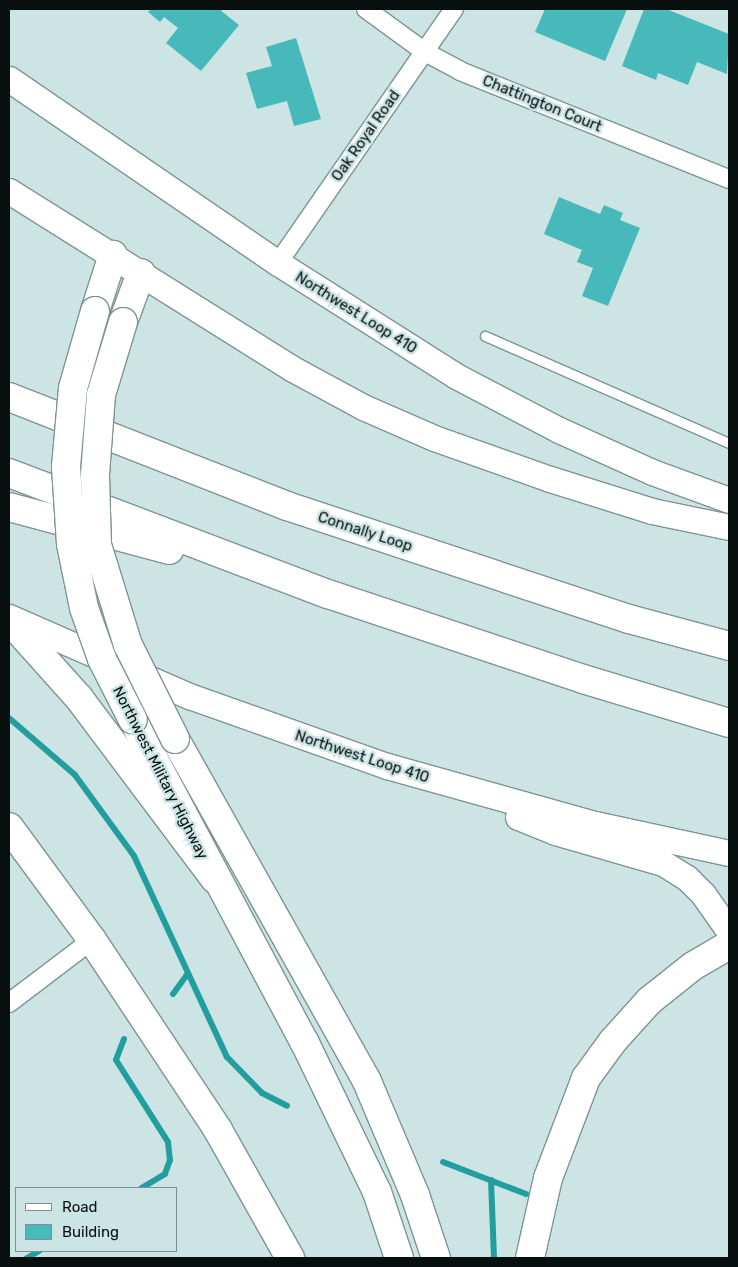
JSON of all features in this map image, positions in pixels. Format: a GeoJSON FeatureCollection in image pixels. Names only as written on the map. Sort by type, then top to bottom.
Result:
{"type":"FeatureCollection","features":[{"type":"Feature","properties":{"kind":"main road","name":"Northwest Loop 410"},"geometry":{"type":"LineString","coordinates":[[9,79],[278,263],[456,376],[576,438],[652,472],[729,500]]}},
{"type":"Feature","properties":{"kind":"main road"},"geometry":{"type":"LineString","coordinates":[[9,191],[290,368],[363,407],[434,438],[550,479],[652,511],[729,528]]}},
{"type":"Feature","properties":{"kind":"main road","name":"Northwest Military Highway"},"geometry":{"type":"LineString","coordinates":[[113,256],[73,388],[66,467],[71,544],[84,608],[102,659],[215,879],[304,1041],[369,1175],[399,1258]]}},
{"type":"Feature","properties":{"kind":"main road","name":"Northwest Military Highway"},"geometry":{"type":"LineString","coordinates":[[141,273],[123,322],[101,395],[95,475],[98,545],[128,645],[175,739],[366,1079],[415,1195],[436,1258]]}},
{"type":"Feature","properties":{"kind":"main road","name":"Connally Loop"},"geometry":{"type":"LineString","coordinates":[[9,397],[287,506],[629,619],[729,646]]}},
{"type":"Feature","properties":{"kind":"main road"},"geometry":{"type":"LineString","coordinates":[[9,473],[328,594],[584,680],[729,723]]}},
{"type":"Feature","properties":{"kind":"main road"},"geometry":{"type":"LineString","coordinates":[[9,507],[328,594]]}},
{"type":"Feature","properties":{"kind":"main road","name":"Northwest Loop 410"},"geometry":{"type":"LineString","coordinates":[[9,617],[189,696],[433,780],[595,824],[729,853]]}},
{"type":"Feature","properties":{"kind":"main road"},"geometry":{"type":"LineString","coordinates":[[9,620],[79,698],[215,879]]}},
{"type":"Feature","properties":{"kind":"main road"},"geometry":{"type":"LineString","coordinates":[[584,680],[729,737]]}},
{"type":"Feature","properties":{"kind":"main road"},"geometry":{"type":"LineString","coordinates":[[433,780],[556,832],[663,863],[687,878],[703,894],[729,931]]}},
{"type":"Feature","properties":{"kind":"main road"},"geometry":{"type":"LineString","coordinates":[[9,827],[92,940],[218,1130],[290,1258]]}},
{"type":"Feature","properties":{"kind":"main road"},"geometry":{"type":"LineString","coordinates":[[530,1258],[548,1178],[586,1078],[613,1041],[649,1001],[692,966],[729,945]]}},
{"type":"Feature","properties":{"kind":"street","name":"Chattington Court"},"geometry":{"type":"LineString","coordinates":[[366,9],[425,52],[460,71],[729,179]]}},
{"type":"Feature","properties":{"kind":"street","name":"Oak Royal Road"},"geometry":{"type":"LineString","coordinates":[[278,263],[454,9]]}},
{"type":"Feature","properties":{"kind":"street"},"geometry":{"type":"LineString","coordinates":[[9,1003],[92,940]]}},
{"type":"Feature","properties":{"kind":"lane"},"geometry":{"type":"LineString","coordinates":[[485,336],[729,443]]}},
{"type":"Feature","properties":{"kind":"building"},"geometry":{"type":"Polygon","coordinates":[[[151,9],[219,9],[239,25],[201,71],[166,43],[178,28],[164,17],[160,22],[148,12],[151,9]]]}},
{"type":"Feature","properties":{"kind":"building"},"geometry":{"type":"Polygon","coordinates":[[[545,9],[627,9],[605,61],[535,32],[545,9]]]}},
{"type":"Feature","properties":{"kind":"building"},"geometry":{"type":"Polygon","coordinates":[[[644,9],[666,9],[729,34],[727,74],[697,62],[688,85],[658,73],[656,80],[622,66],[644,9]]]}},
{"type":"Feature","properties":{"kind":"building"},"geometry":{"type":"Polygon","coordinates":[[[296,38],[321,119],[294,126],[287,101],[257,109],[246,73],[272,66],[266,47],[296,38]]]}},
{"type":"Feature","properties":{"kind":"building"},"geometry":{"type":"Polygon","coordinates":[[[559,197],[600,214],[604,205],[623,213],[620,220],[640,228],[608,306],[582,296],[593,268],[577,262],[582,250],[544,234],[559,197]]]}},
{"type":"Feature","properties":{"kind":"waterway"},"geometry":{"type":"LineString","coordinates":[[9,718],[75,775],[134,856],[227,1057],[262,1093],[287,1106]]}},
{"type":"Feature","properties":{"kind":"waterway"},"geometry":{"type":"LineString","coordinates":[[173,994],[187,975]]}},
{"type":"Feature","properties":{"kind":"waterway"},"geometry":{"type":"LineString","coordinates":[[124,1039],[116,1060],[168,1142],[170,1160],[165,1174],[144,1187]]}},
{"type":"Feature","properties":{"kind":"waterway"},"geometry":{"type":"LineString","coordinates":[[443,1162],[526,1194]]}},
{"type":"Feature","properties":{"kind":"waterway"},"geometry":{"type":"LineString","coordinates":[[491,1180],[494,1258]]}},
{"type":"Feature","properties":{"kind":"waterway"},"geometry":{"type":"LineString","coordinates":[[27,1258],[37,1252]]}}]}
